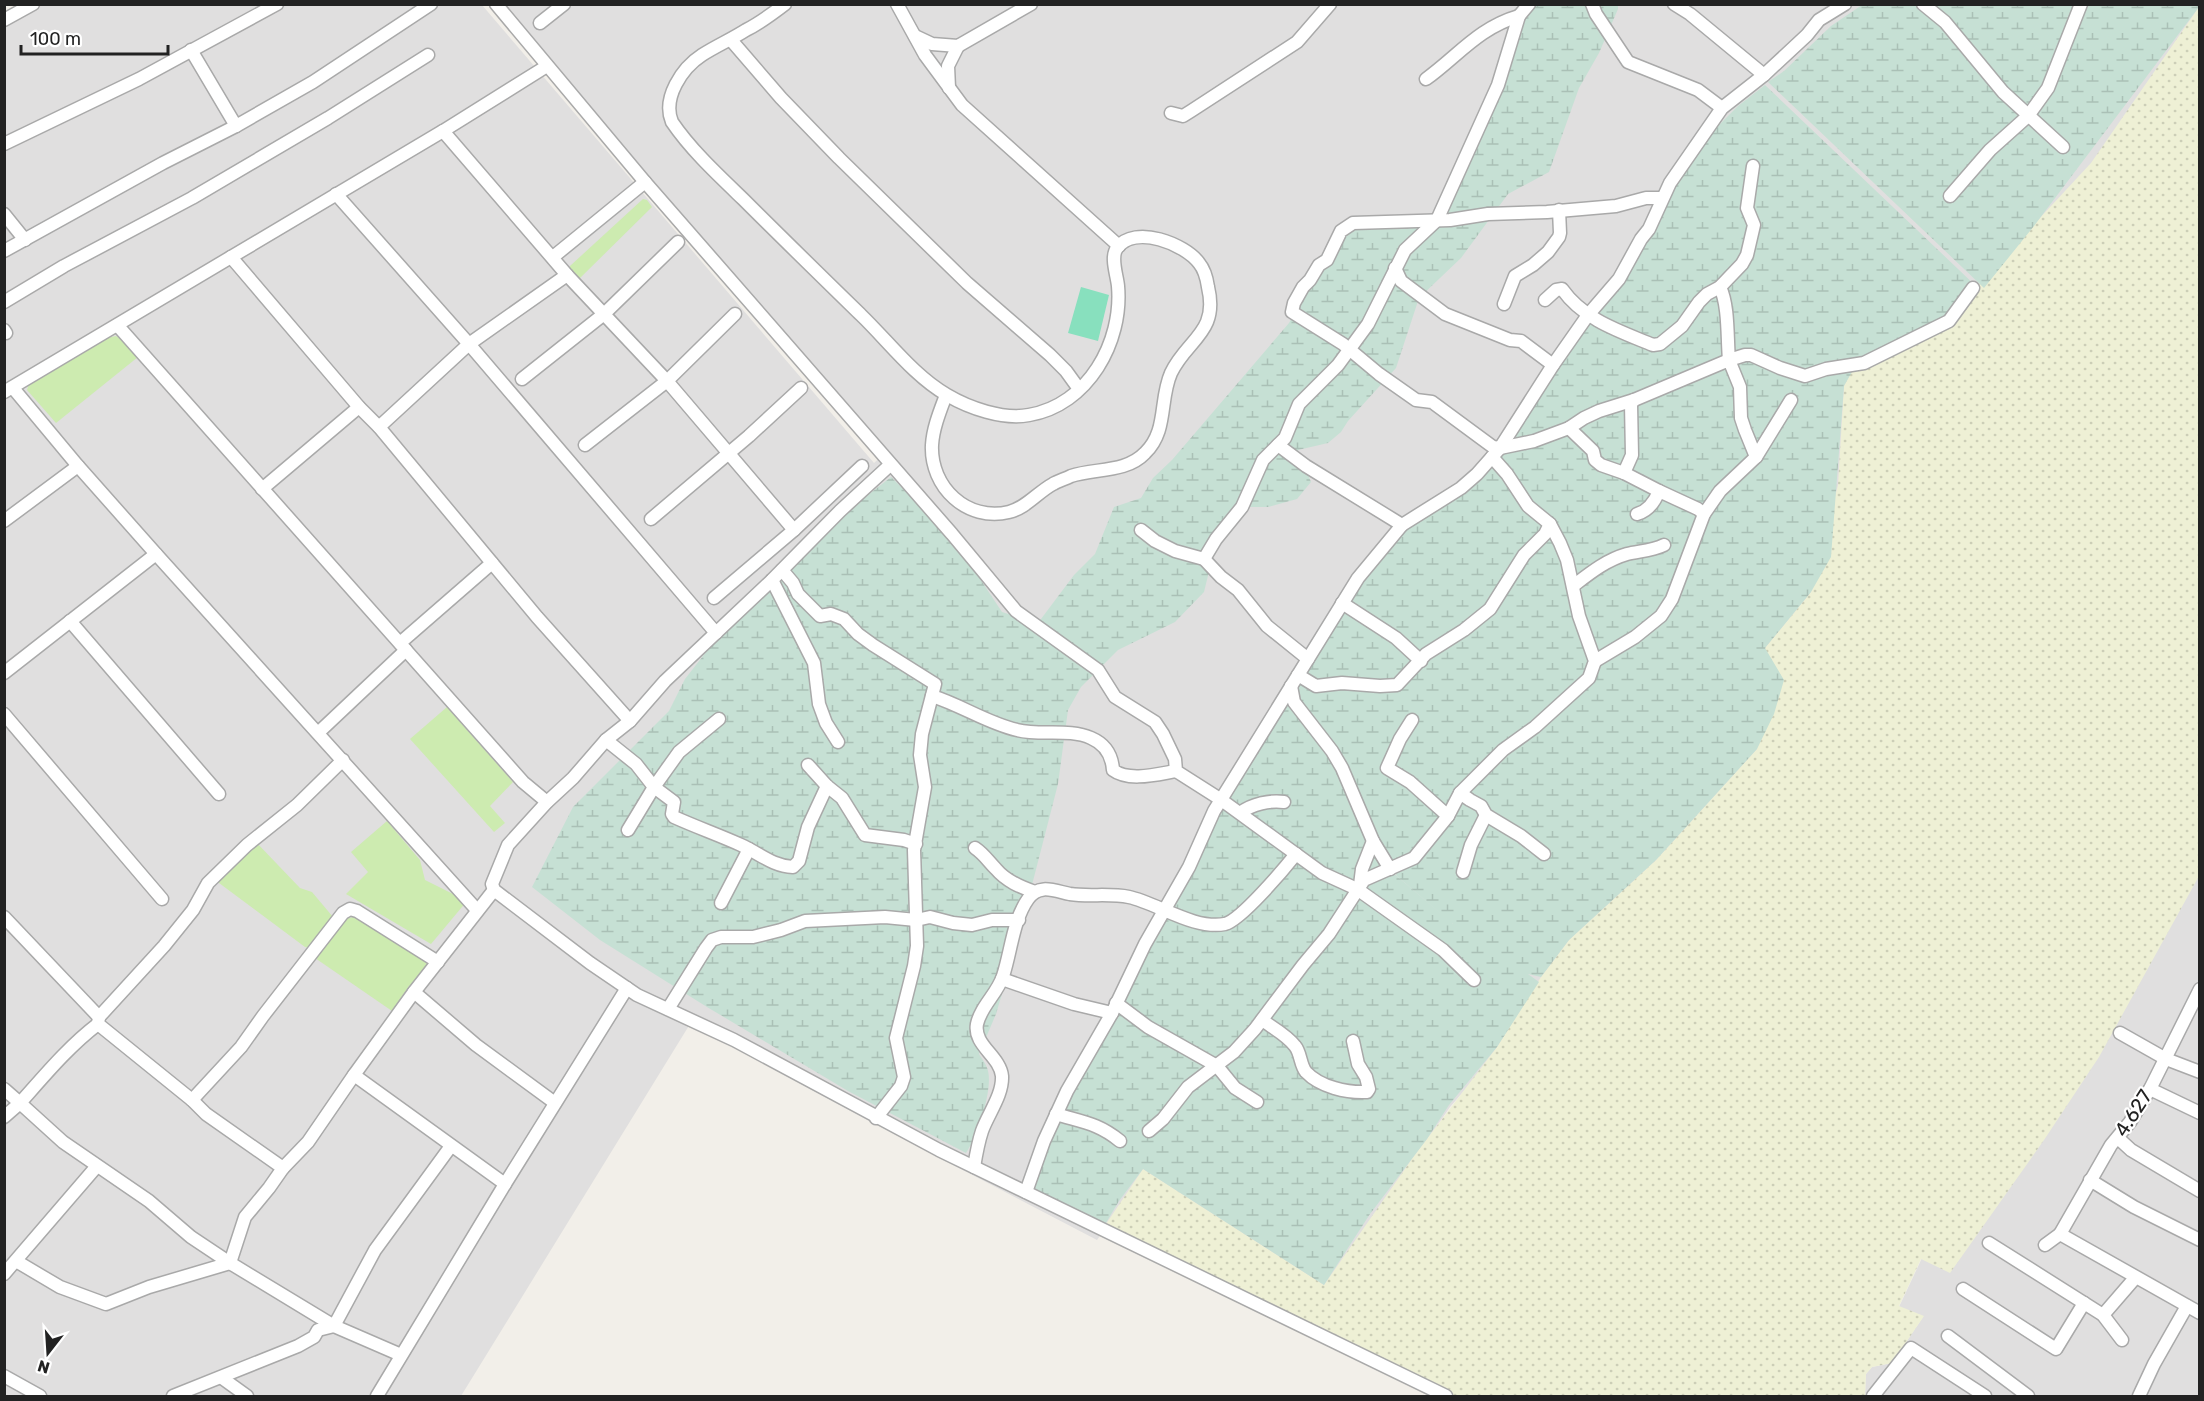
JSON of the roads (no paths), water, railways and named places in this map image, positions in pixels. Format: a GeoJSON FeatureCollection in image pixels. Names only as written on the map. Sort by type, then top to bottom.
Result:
{"type":"FeatureCollection","features":[{"type":"Feature","properties":{"kind":"street"},"geometry":{"type":"LineString","coordinates":[[4,20],[33,4]]}},
{"type":"Feature","properties":{"kind":"street"},"geometry":{"type":"LineString","coordinates":[[4,144],[139,80],[277,4]]}},
{"type":"Feature","properties":{"kind":"street"},"geometry":{"type":"LineString","coordinates":[[4,251],[313,82],[431,4]]}},
{"type":"Feature","properties":{"kind":"street"},"geometry":{"type":"LineString","coordinates":[[496,4],[645,182],[952,534],[1016,611],[1098,670],[1115,697],[1155,722],[1175,759],[1176,771]]}},
{"type":"Feature","properties":{"kind":"street"},"geometry":{"type":"LineString","coordinates":[[540,23],[564,4]]}},
{"type":"Feature","properties":{"kind":"street"},"geometry":{"type":"LineString","coordinates":[[785,4],[731,40],[701,55],[691,64],[678,80],[669,104],[669,115],[672,122],[733,190],[911,366],[946,395],[974,408],[1003,415],[1029,416],[1050,408],[1079,389],[1094,374],[1108,351],[1117,323],[1119,287],[1114,259],[1119,246],[1143,237],[1169,242],[1186,249],[1201,264],[1209,289],[1210,311],[1203,334],[1184,353],[1171,372],[1163,417],[1156,438],[1145,454],[1130,464],[1075,475],[1053,484],[1013,511],[994,515],[975,511],[956,501],[934,469],[932,447],[935,426],[946,395]]}},
{"type":"Feature","properties":{"kind":"street"},"geometry":{"type":"LineString","coordinates":[[897,4],[914,36],[949,89],[971,114],[1119,246]]}},
{"type":"Feature","properties":{"kind":"street"},"geometry":{"type":"LineString","coordinates":[[949,89],[948,66],[958,46],[1031,4]]}},
{"type":"Feature","properties":{"kind":"street"},"geometry":{"type":"LineString","coordinates":[[1170,113],[1183,116],[1297,42],[1330,4]]}},
{"type":"Feature","properties":{"kind":"street"},"geometry":{"type":"LineString","coordinates":[[1204,559],[1216,539],[1242,507],[1263,460],[1285,438],[1299,404],[1349,351],[1368,324],[1405,250],[1437,220],[1498,85],[1519,16],[1529,4]]}},
{"type":"Feature","properties":{"kind":"street"},"geometry":{"type":"LineString","coordinates":[[1592,4],[1596,14],[1629,62],[1698,90],[1722,108]]}},
{"type":"Feature","properties":{"kind":"street"},"geometry":{"type":"LineString","coordinates":[[1674,4],[1690,14],[1764,75]]}},
{"type":"Feature","properties":{"kind":"street"},"geometry":{"type":"LineString","coordinates":[[1026,1192],[1031,1173],[1056,1114],[1114,1008],[1145,944],[1189,867],[1202,833],[1220,799],[1358,578],[1402,525],[1461,488],[1496,452],[1588,315],[1619,279],[1649,229],[1662,198],[1680,167],[1722,108],[1764,75],[1807,35],[1819,20],[1845,4]]}},
{"type":"Feature","properties":{"kind":"street"},"geometry":{"type":"LineString","coordinates":[[1923,4],[1945,22],[2003,92],[2063,147]]}},
{"type":"Feature","properties":{"kind":"street"},"geometry":{"type":"LineString","coordinates":[[1950,196],[1990,150],[2028,116],[2048,88],[2081,4]]}},
{"type":"Feature","properties":{"kind":"street"},"geometry":{"type":"LineString","coordinates":[[1426,80],[1462,48],[1499,22],[1519,16]]}},
{"type":"Feature","properties":{"kind":"street"},"geometry":{"type":"LineString","coordinates":[[914,36],[932,44],[958,46]]}},
{"type":"Feature","properties":{"kind":"street"},"geometry":{"type":"LineString","coordinates":[[731,40],[781,98],[869,189],[988,303],[1050,355],[1079,389]]}},
{"type":"Feature","properties":{"kind":"street"},"geometry":{"type":"LineString","coordinates":[[191,50],[236,126]]}},
{"type":"Feature","properties":{"kind":"street"},"geometry":{"type":"LineString","coordinates":[[4,302],[64,266],[192,198],[328,118],[428,55]]}},
{"type":"Feature","properties":{"kind":"street"},"geometry":{"type":"LineString","coordinates":[[477,910],[9,390],[443,131],[547,66]]}},
{"type":"Feature","properties":{"kind":"street"},"geometry":{"type":"LineString","coordinates":[[443,131],[567,275],[668,381],[794,530]]}},
{"type":"Feature","properties":{"kind":"street"},"geometry":{"type":"LineString","coordinates":[[1545,300],[1562,289],[1588,315],[1603,324],[1656,345],[1682,326],[1707,294],[1720,287],[1742,264],[1754,225],[1747,208],[1753,166]]}},
{"type":"Feature","properties":{"kind":"street"},"geometry":{"type":"LineString","coordinates":[[553,257],[645,182]]}},
{"type":"Feature","properties":{"kind":"street"},"geometry":{"type":"LineString","coordinates":[[336,194],[469,344],[716,633]]}},
{"type":"Feature","properties":{"kind":"street"},"geometry":{"type":"LineString","coordinates":[[1149,1131],[1188,1087],[1234,1052],[1262,1020],[1329,934],[1358,887],[1369,877],[1414,858],[1422,851],[1448,816],[1460,793],[1503,750],[1527,734],[1578,690],[1589,678],[1595,661],[1579,616],[1567,560],[1550,524],[1528,506],[1493,447],[1432,402],[1416,400],[1349,351],[1343,344],[1292,312],[1294,303],[1319,265],[1327,260],[1341,231],[1349,224],[1450,220],[1488,213],[1616,206],[1646,198],[1662,198]]}},
{"type":"Feature","properties":{"kind":"street"},"geometry":{"type":"LineString","coordinates":[[1504,304],[1515,276],[1548,252],[1558,237],[1560,232],[1559,210]]}},
{"type":"Feature","properties":{"kind":"street"},"geometry":{"type":"LineString","coordinates":[[4,214],[25,240]]}},
{"type":"Feature","properties":{"kind":"street"},"geometry":{"type":"LineString","coordinates":[[522,379],[604,314],[678,242]]}},
{"type":"Feature","properties":{"kind":"street"},"geometry":{"type":"LineString","coordinates":[[231,257],[359,407],[379,427],[537,617],[630,721]]}},
{"type":"Feature","properties":{"kind":"street"},"geometry":{"type":"LineString","coordinates":[[1395,268],[1401,281],[1445,314],[1510,340],[1521,341],[1553,365]]}},
{"type":"Feature","properties":{"kind":"street"},"geometry":{"type":"LineString","coordinates":[[379,427],[469,344],[567,275]]}},
{"type":"Feature","properties":{"kind":"street"},"geometry":{"type":"LineString","coordinates":[[1720,287],[1726,303],[1729,360],[1740,387],[1743,424],[1756,457]]}},
{"type":"Feature","properties":{"kind":"street"},"geometry":{"type":"LineString","coordinates":[[1496,452],[1569,428],[1599,411],[1634,400],[1745,355],[1751,355],[1805,376],[1826,369],[1864,363],[1949,321],[1973,288]]}},
{"type":"Feature","properties":{"kind":"street"},"geometry":{"type":"LineString","coordinates":[[585,446],[668,381],[735,314]]}},
{"type":"Feature","properties":{"kind":"street"},"geometry":{"type":"LineString","coordinates":[[117,326],[523,782],[546,802]]}},
{"type":"Feature","properties":{"kind":"street"},"geometry":{"type":"LineString","coordinates":[[651,519],[801,388]]}},
{"type":"Feature","properties":{"kind":"street"},"geometry":{"type":"LineString","coordinates":[[1624,473],[1632,455],[1631,404],[1634,400]]}},
{"type":"Feature","properties":{"kind":"street"},"geometry":{"type":"LineString","coordinates":[[1595,661],[1635,637],[1661,616],[1672,599],[1704,514],[1720,491],[1756,457],[1791,400]]}},
{"type":"Feature","properties":{"kind":"street"},"geometry":{"type":"LineString","coordinates":[[262,489],[359,407]]}},
{"type":"Feature","properties":{"kind":"street"},"geometry":{"type":"LineString","coordinates":[[1569,428],[1593,451],[1595,460],[1601,465],[1624,473],[1704,514]]}},
{"type":"Feature","properties":{"kind":"street"},"geometry":{"type":"LineString","coordinates":[[1278,445],[1306,466],[1402,525]]}},
{"type":"Feature","properties":{"kind":"street"},"geometry":{"type":"LineString","coordinates":[[4,521],[78,465]]}},
{"type":"Feature","properties":{"kind":"street"},"geometry":{"type":"LineString","coordinates":[[890,465],[665,681],[630,721],[606,740],[573,778],[546,802],[508,845],[492,884],[494,890],[562,943],[627,988],[734,1040],[876,1118],[974,1167],[1446,1396]]}},
{"type":"Feature","properties":{"kind":"street"},"geometry":{"type":"LineString","coordinates":[[714,598],[794,530],[862,466]]}},
{"type":"Feature","properties":{"kind":"street"},"geometry":{"type":"LineString","coordinates":[[1637,514],[1644,512],[1650,506],[1659,491]]}},
{"type":"Feature","properties":{"kind":"street"},"geometry":{"type":"LineString","coordinates":[[1298,675],[1316,686],[1342,683],[1396,685],[1437,646],[1464,630],[1490,609],[1524,555],[1545,534],[1550,524]]}},
{"type":"Feature","properties":{"kind":"street"},"geometry":{"type":"LineString","coordinates":[[1141,530],[1155,541],[1175,551],[1204,559],[1221,577],[1238,590],[1267,626],[1308,659]]}},
{"type":"Feature","properties":{"kind":"street"},"geometry":{"type":"LineString","coordinates":[[1573,586],[1614,558],[1653,550],[1664,545]]}},
{"type":"Feature","properties":{"kind":"street"},"geometry":{"type":"LineString","coordinates":[[4,673],[156,554]]}},
{"type":"Feature","properties":{"kind":"street"},"geometry":{"type":"LineString","coordinates":[[319,732],[403,646],[492,563]]}},
{"type":"Feature","properties":{"kind":"street"},"geometry":{"type":"LineString","coordinates":[[782,570],[798,594],[820,615],[831,614],[844,619],[858,634],[873,645],[935,684],[920,747],[925,787],[914,858],[917,946],[896,1038],[904,1077],[901,1086],[876,1118]]}},
{"type":"Feature","properties":{"kind":"street"},"geometry":{"type":"LineString","coordinates":[[772,580],[814,663],[819,704],[826,723],[838,742]]}},
{"type":"Feature","properties":{"kind":"street"},"geometry":{"type":"LineString","coordinates":[[1342,603],[1396,638],[1421,660]]}},
{"type":"Feature","properties":{"kind":"street"},"geometry":{"type":"LineString","coordinates":[[70,621],[219,794]]}},
{"type":"Feature","properties":{"kind":"street"},"geometry":{"type":"LineString","coordinates":[[1291,686],[1294,702],[1332,751],[1342,768],[1373,842],[1390,869]]}},
{"type":"Feature","properties":{"kind":"street"},"geometry":{"type":"LineString","coordinates":[[932,696],[1016,730],[1090,737],[1108,752],[1112,758],[1113,770],[1121,774],[1152,775],[1176,771],[1220,799],[1322,873],[1358,887],[1443,950],[1474,980]]}},
{"type":"Feature","properties":{"kind":"street"},"geometry":{"type":"LineString","coordinates":[[4,714],[162,899]]}},
{"type":"Feature","properties":{"kind":"street"},"geometry":{"type":"LineString","coordinates":[[628,830],[679,752],[719,719]]}},
{"type":"Feature","properties":{"kind":"street"},"geometry":{"type":"LineString","coordinates":[[1412,720],[1400,739],[1387,768],[1410,782],[1448,816]]}},
{"type":"Feature","properties":{"kind":"street"},"geometry":{"type":"LineString","coordinates":[[606,740],[645,773],[654,787],[674,802],[672,813],[674,817],[749,849],[776,864],[793,867],[796,864],[802,854],[808,827],[827,786]]}},
{"type":"Feature","properties":{"kind":"street"},"geometry":{"type":"LineString","coordinates":[[4,1117],[98,1020],[164,945],[193,910],[208,883],[247,844],[297,805],[343,760]]}},
{"type":"Feature","properties":{"kind":"street"},"geometry":{"type":"LineString","coordinates":[[808,765],[827,786],[842,798],[865,835],[904,840],[916,844]]}},
{"type":"Feature","properties":{"kind":"street"},"geometry":{"type":"LineString","coordinates":[[1460,793],[1482,806],[1486,815],[1521,836],[1544,854]]}},
{"type":"Feature","properties":{"kind":"street"},"geometry":{"type":"LineString","coordinates":[[1240,813],[1245,809],[1273,801],[1284,802]]}},
{"type":"Feature","properties":{"kind":"street"},"geometry":{"type":"LineString","coordinates":[[1463,872],[1471,845],[1486,815]]}},
{"type":"Feature","properties":{"kind":"street"},"geometry":{"type":"LineString","coordinates":[[1358,887],[1362,869],[1373,842]]}},
{"type":"Feature","properties":{"kind":"street"},"geometry":{"type":"LineString","coordinates":[[975,848],[984,854],[995,869],[1009,881],[1035,892]]}},
{"type":"Feature","properties":{"kind":"street"},"geometry":{"type":"LineString","coordinates":[[721,903],[749,849]]}},
{"type":"Feature","properties":{"kind":"street"},"geometry":{"type":"LineString","coordinates":[[974,1167],[982,1132],[997,1098],[1002,1075],[998,1064],[978,1037],[976,1027],[1002,979],[1019,920],[1029,898],[1035,892],[1041,889],[1071,894],[1126,896],[1165,912],[1203,922],[1222,924],[1228,923],[1272,884],[1296,854]]}},
{"type":"Feature","properties":{"kind":"street"},"geometry":{"type":"LineString","coordinates":[[230,1263],[245,1217],[283,1168],[308,1142],[414,992],[494,890]]}},
{"type":"Feature","properties":{"kind":"street"},"geometry":{"type":"LineString","coordinates":[[192,1100],[236,1053],[343,913],[350,909],[357,911],[438,962]]}},
{"type":"Feature","properties":{"kind":"street"},"geometry":{"type":"LineString","coordinates":[[668,1009],[706,948],[712,940],[721,937],[753,937],[805,921],[885,916],[916,920],[930,917],[972,925],[992,921],[1019,920]]}},
{"type":"Feature","properties":{"kind":"street"},"geometry":{"type":"LineString","coordinates":[[4,917],[98,1020],[201,1110],[283,1168]]}},
{"type":"Feature","properties":{"kind":"street"},"geometry":{"type":"LineString","coordinates":[[1002,979],[1074,1004],[1114,1008],[1217,1066],[1235,1088],[1257,1102]]}},
{"type":"Feature","properties":{"kind":"street"},"geometry":{"type":"LineString","coordinates":[[378,1396],[505,1184],[627,988]]}},
{"type":"Feature","properties":{"kind":"street","name":"4.627"},"geometry":{"type":"LineString","coordinates":[[2060,1234],[2111,1145],[2150,1089],[2199,989]]}},
{"type":"Feature","properties":{"kind":"street"},"geometry":{"type":"LineString","coordinates":[[414,992],[476,1045],[555,1103]]}},
{"type":"Feature","properties":{"kind":"street"},"geometry":{"type":"LineString","coordinates":[[1262,1020],[1294,1044],[1305,1071],[1312,1076],[1341,1090],[1367,1092],[1368,1084],[1358,1064],[1353,1041]]}},
{"type":"Feature","properties":{"kind":"street"},"geometry":{"type":"LineString","coordinates":[[2120,1033],[2166,1059],[2199,1072]]}},
{"type":"Feature","properties":{"kind":"street"},"geometry":{"type":"LineString","coordinates":[[354,1075],[505,1184]]}},
{"type":"Feature","properties":{"kind":"street"},"geometry":{"type":"LineString","coordinates":[[4,1089],[63,1142],[149,1201],[191,1237],[334,1326],[402,1355]]}},
{"type":"Feature","properties":{"kind":"street"},"geometry":{"type":"LineString","coordinates":[[2150,1089],[2199,1113]]}},
{"type":"Feature","properties":{"kind":"street"},"geometry":{"type":"LineString","coordinates":[[1056,1114],[1104,1128],[1120,1141]]}},
{"type":"Feature","properties":{"kind":"street"},"geometry":{"type":"LineString","coordinates":[[2118,1138],[2131,1150],[2199,1191]]}},
{"type":"Feature","properties":{"kind":"street"},"geometry":{"type":"LineString","coordinates":[[173,1396],[222,1378],[308,1341],[318,1330],[334,1326],[375,1250],[451,1146]]}},
{"type":"Feature","properties":{"kind":"street"},"geometry":{"type":"LineString","coordinates":[[4,1274],[97,1166]]}},
{"type":"Feature","properties":{"kind":"street"},"geometry":{"type":"LineString","coordinates":[[2090,1180],[2134,1207],[2199,1240]]}},
{"type":"Feature","properties":{"kind":"street"},"geometry":{"type":"LineString","coordinates":[[2045,1245],[2060,1234],[2199,1313]]}},
{"type":"Feature","properties":{"kind":"street"},"geometry":{"type":"LineString","coordinates":[[1989,1243],[2103,1315],[2122,1340]]}},
{"type":"Feature","properties":{"kind":"street"},"geometry":{"type":"LineString","coordinates":[[16,1261],[60,1287],[106,1304],[150,1287],[230,1263]]}},
{"type":"Feature","properties":{"kind":"street"},"geometry":{"type":"LineString","coordinates":[[2103,1315],[2135,1278]]}},
{"type":"Feature","properties":{"kind":"street"},"geometry":{"type":"LineString","coordinates":[[1963,1289],[2053,1349],[2056,1349],[2084,1304]]}},
{"type":"Feature","properties":{"kind":"street"},"geometry":{"type":"LineString","coordinates":[[2139,1396],[2154,1364],[2187,1306]]}},
{"type":"Feature","properties":{"kind":"street"},"geometry":{"type":"LineString","coordinates":[[1948,1336],[2028,1396]]}},
{"type":"Feature","properties":{"kind":"street"},"geometry":{"type":"LineString","coordinates":[[1873,1396],[1911,1348],[1985,1396]]}},
{"type":"Feature","properties":{"kind":"street"},"geometry":{"type":"LineString","coordinates":[[4,1376],[39,1396]]}},
{"type":"Feature","properties":{"kind":"street"},"geometry":{"type":"LineString","coordinates":[[222,1378],[247,1396]]}}]}
